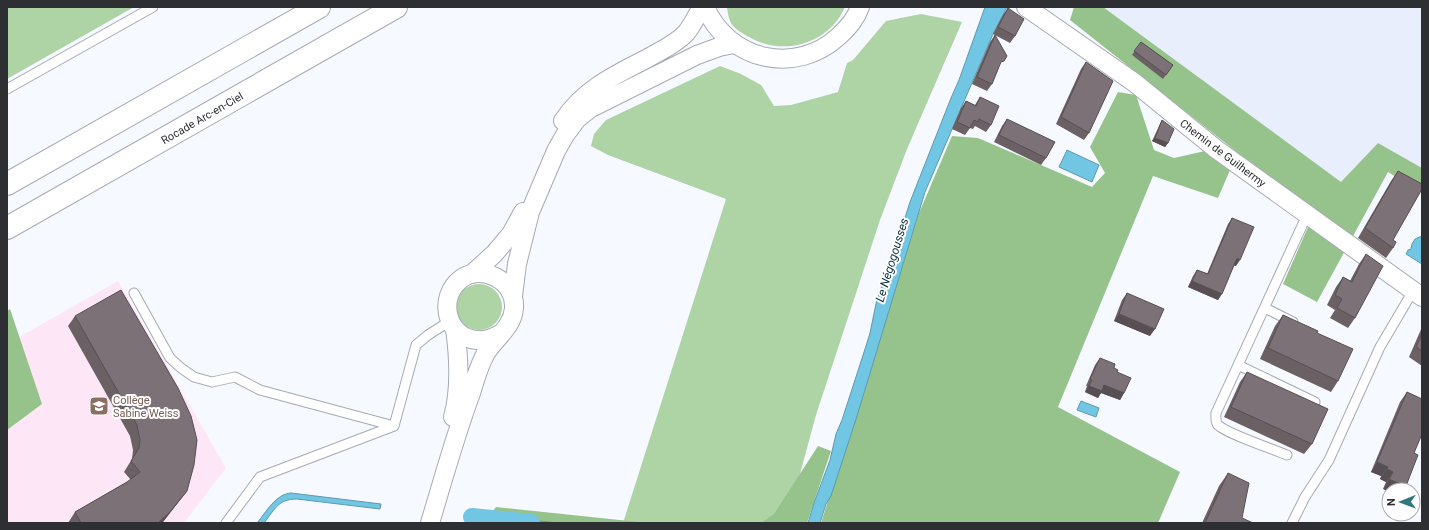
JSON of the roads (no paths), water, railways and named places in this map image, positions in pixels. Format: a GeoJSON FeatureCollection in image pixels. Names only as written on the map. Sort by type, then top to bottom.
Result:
{"type":"FeatureCollection","features":[{"type":"Feature","properties":{"kind":"highway"},"geometry":{"type":"LineString","coordinates":[[7,184],[319,7]]}},
{"type":"Feature","properties":{"kind":"highway","name":"Rocade Arc-en-Ciel"},"geometry":{"type":"LineString","coordinates":[[7,228],[396,7]]}},
{"type":"Feature","properties":{"kind":"street"},"geometry":{"type":"LineString","coordinates":[[427,517],[455,407],[458,387],[459,361],[453,325],[447,309],[450,292],[461,279],[472,274],[494,254],[511,234],[523,212],[553,138],[571,109],[607,78],[666,48],[686,34],[702,7]]}},
{"type":"Feature","properties":{"kind":"street"},"geometry":{"type":"LineString","coordinates":[[705,7],[716,26],[734,44],[752,54],[772,58],[793,59],[813,54],[831,44],[847,30],[862,9]]}},
{"type":"Feature","properties":{"kind":"street","name":"Chemin de Guilhermy"},"geometry":{"type":"LineString","coordinates":[[1026,7],[1135,83],[1216,149],[1417,294]]}},
{"type":"Feature","properties":{"kind":"street"},"geometry":{"type":"LineString","coordinates":[[427,517],[481,364],[486,353],[500,334],[508,327],[513,317],[513,296],[517,264],[530,212],[556,151],[565,135],[577,119],[591,108],[697,54],[734,44]]}},
{"type":"Feature","properties":{"kind":"street"},"geometry":{"type":"LineString","coordinates":[[472,274],[485,273],[497,277],[507,285],[513,296]]}},
{"type":"Feature","properties":{"kind":"street"},"geometry":{"type":"LineString","coordinates":[[453,325],[465,337],[477,340],[489,340],[500,334]]}},
{"type":"Feature","properties":{"kind":"lane"},"geometry":{"type":"LineString","coordinates":[[7,89],[153,7]]}},
{"type":"Feature","properties":{"kind":"lane"},"geometry":{"type":"LineString","coordinates":[[1287,455],[1228,431],[1218,425],[1216,413],[1307,215]]}},
{"type":"Feature","properties":{"kind":"lane"},"geometry":{"type":"LineString","coordinates":[[134,293],[170,358],[194,377],[212,382],[235,378],[260,390],[394,426]]}},
{"type":"Feature","properties":{"kind":"lane"},"geometry":{"type":"LineString","coordinates":[[1292,523],[1305,497],[1329,460],[1380,347],[1417,294]]}},
{"type":"Feature","properties":{"kind":"lane"},"geometry":{"type":"LineString","coordinates":[[1264,308],[1305,328]]}},
{"type":"Feature","properties":{"kind":"lane"},"geometry":{"type":"LineString","coordinates":[[394,426],[416,345],[428,335],[453,325]]}},
{"type":"Feature","properties":{"kind":"lane"},"geometry":{"type":"LineString","coordinates":[[1238,365],[1315,402]]}},
{"type":"Feature","properties":{"kind":"lane"},"geometry":{"type":"LineString","coordinates":[[226,523],[260,477],[394,426]]}},
{"type":"Feature","properties":{"kind":"water","name":"Le Négogousses"},"geometry":{"type":"Polygon","coordinates":[[[985,7],[1007,7],[993,34],[925,192],[857,416],[831,496],[826,504],[820,523],[808,523],[830,460],[836,434],[866,346],[877,299],[889,268],[910,202],[959,80],[985,7]]]}},
{"type":"Feature","properties":{"kind":"water"},"geometry":{"type":"Polygon","coordinates":[[[1067,150],[1099,165],[1092,182],[1059,167],[1067,150]]]}},
{"type":"Feature","properties":{"kind":"water"},"geometry":{"type":"Polygon","coordinates":[[[1422,236],[1422,264],[1406,254],[1408,250],[1411,249],[1415,239],[1422,236]]]}},
{"type":"Feature","properties":{"kind":"water"},"geometry":{"type":"Polygon","coordinates":[[[1081,401],[1099,408],[1096,417],[1077,410],[1081,401]]]}},
{"type":"Feature","properties":{"kind":"water"},"geometry":{"type":"Polygon","coordinates":[[[291,493],[381,504],[380,509],[291,499],[281,503],[274,509],[264,523],[257,523],[276,500],[286,494],[291,493]]]}},
{"type":"Feature","properties":{"kind":"water"},"geometry":{"type":"Polygon","coordinates":[[[473,514],[558,523],[538,523],[505,519],[471,519],[473,514]]]}},
{"type":"Feature","properties":{"kind":"waterway"},"geometry":{"type":"LineString","coordinates":[[472,517],[531,523]]}},
{"type":"Feature","properties":{"kind":"place","name":"Collège Sabine Weiss"},"geometry":{"type":"Point","coordinates":[99,406]}}]}
